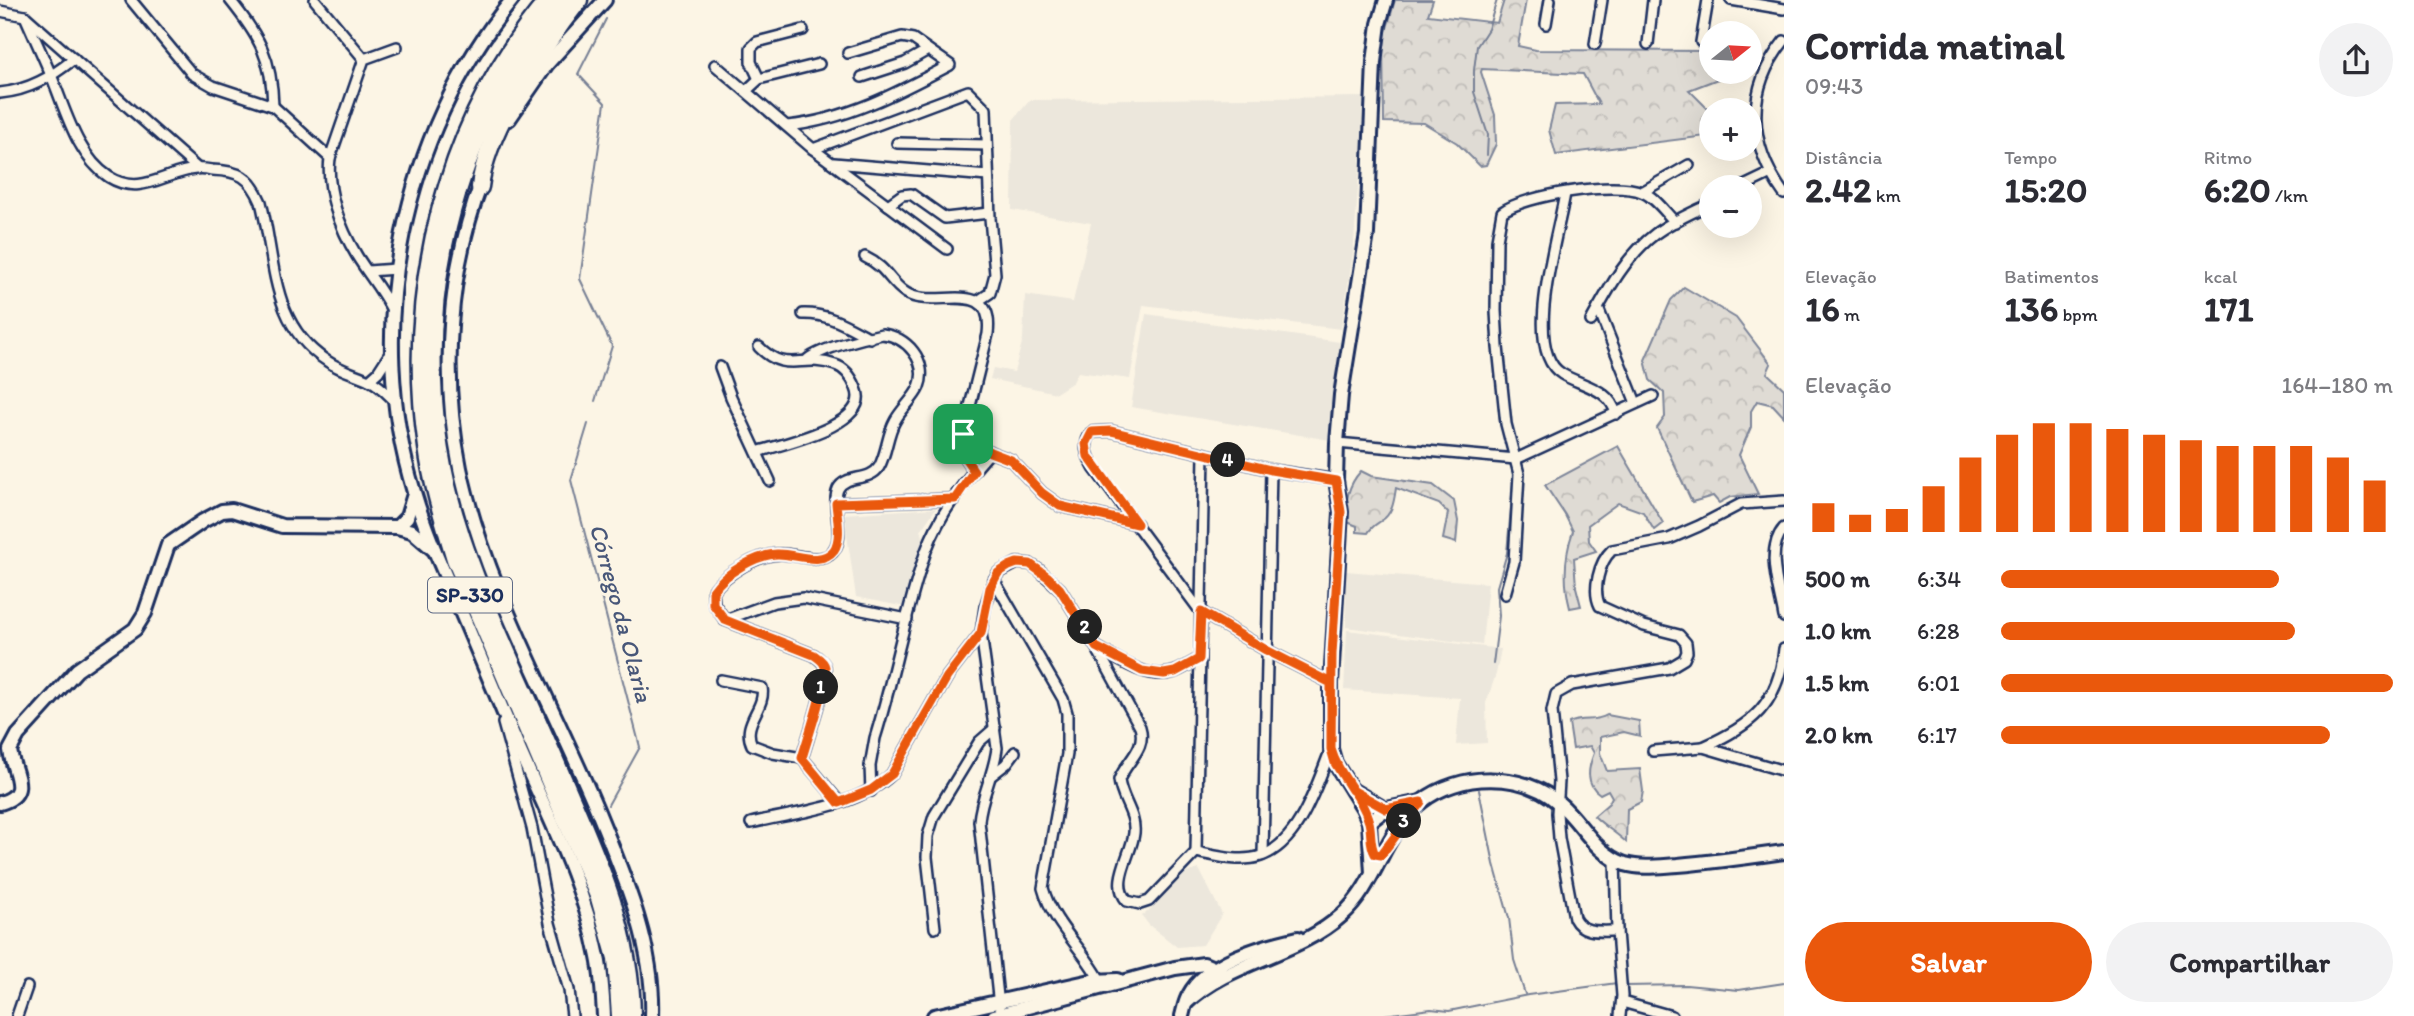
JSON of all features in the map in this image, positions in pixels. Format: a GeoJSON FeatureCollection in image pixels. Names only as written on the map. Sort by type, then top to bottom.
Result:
{"type":"FeatureCollection","features":[{"type":"Feature","properties":{"kind":"highway","name":"SP-330"},"geometry":{"type":"LineString","coordinates":[[548,0],[516,44],[481,102],[458,156],[440,210],[430,250],[422,317],[422,405],[435,493],[456,559],[599,898],[616,958],[620,1016]]}},
{"type":"Feature","properties":{"kind":"highway","name":"SP-330"},"geometry":{"type":"LineString","coordinates":[[565,0],[509,75],[468,159],[452,209],[439,266],[433,392],[442,461],[457,524],[486,602],[611,894],[628,958],[632,1016]]}},
{"type":"Feature","properties":{"kind":"highway"},"geometry":{"type":"LineString","coordinates":[[480,187],[482,168],[503,120],[542,51],[579,0]]}},
{"type":"Feature","properties":{"kind":"main road"},"geometry":{"type":"LineString","coordinates":[[512,0],[475,52],[439,123],[408,212],[396,270],[391,352],[402,447],[414,493],[434,550],[558,838],[588,915],[601,976],[604,1016]]}},
{"type":"Feature","properties":{"kind":"main road"},"geometry":{"type":"LineString","coordinates":[[606,0],[547,64],[508,122],[480,187],[470,213],[454,293],[450,386],[460,467],[477,529],[499,588],[596,807],[632,900],[646,956],[652,1016]]}},
{"type":"Feature","properties":{"kind":"main road"},"geometry":{"type":"LineString","coordinates":[[934,1016],[998,1001],[1132,979],[1175,968],[1210,975],[1319,933],[1356,901],[1372,873],[1376,851],[1369,822],[1335,763],[1331,749],[1331,683],[1339,530],[1334,510],[1338,495],[1337,443],[1343,384],[1367,234],[1374,62],[1385,0]]}},
{"type":"Feature","properties":{"kind":"main road"},"geometry":{"type":"LineString","coordinates":[[397,527],[407,517],[414,493]]}},
{"type":"Feature","properties":{"kind":"main road"},"geometry":{"type":"LineString","coordinates":[[0,803],[14,797],[19,788],[10,750],[18,735],[77,670],[135,629],[145,612],[168,545],[212,515],[232,510],[282,526],[397,527],[412,531],[434,550]]}},
{"type":"Feature","properties":{"kind":"main road"},"geometry":{"type":"LineString","coordinates":[[1369,822],[1386,809],[1421,802],[1451,786],[1485,780],[1518,783],[1558,801],[1590,839],[1615,860],[1636,866],[1661,866],[1784,852]]}},
{"type":"Feature","properties":{"kind":"main road"},"geometry":{"type":"LineString","coordinates":[[1352,790],[1386,809],[1402,824]]}},
{"type":"Feature","properties":{"kind":"main road"},"geometry":{"type":"LineString","coordinates":[[1376,851],[1421,802]]}},
{"type":"Feature","properties":{"kind":"main road"},"geometry":{"type":"LineString","coordinates":[[1184,1010],[1188,996],[1210,975],[1245,953],[1319,933]]}},
{"type":"Feature","properties":{"kind":"main road"},"geometry":{"type":"LineString","coordinates":[[997,1015],[1103,984]]}},
{"type":"Feature","properties":{"kind":"street"},"geometry":{"type":"LineString","coordinates":[[131,0],[192,74],[213,86],[272,106],[330,158]]}},
{"type":"Feature","properties":{"kind":"street"},"geometry":{"type":"LineString","coordinates":[[230,0],[254,30],[266,55],[272,106]]}},
{"type":"Feature","properties":{"kind":"street"},"geometry":{"type":"LineString","coordinates":[[315,0],[364,59]]}},
{"type":"Feature","properties":{"kind":"street"},"geometry":{"type":"LineString","coordinates":[[1546,24],[1550,0]]}},
{"type":"Feature","properties":{"kind":"street"},"geometry":{"type":"LineString","coordinates":[[1595,44],[1602,0]]}},
{"type":"Feature","properties":{"kind":"street"},"geometry":{"type":"LineString","coordinates":[[1648,44],[1653,0]]}},
{"type":"Feature","properties":{"kind":"street"},"geometry":{"type":"LineString","coordinates":[[1705,21],[1709,0]]}},
{"type":"Feature","properties":{"kind":"street"},"geometry":{"type":"LineString","coordinates":[[1731,0],[1784,9]]}},
{"type":"Feature","properties":{"kind":"street"},"geometry":{"type":"LineString","coordinates":[[0,11],[24,16],[197,168]]}},
{"type":"Feature","properties":{"kind":"street"},"geometry":{"type":"LineString","coordinates":[[24,16],[79,139],[96,166],[109,177],[136,185],[166,179],[197,168],[237,172],[256,189],[267,225],[278,290],[288,319],[297,334],[324,359],[353,375],[369,380],[396,402]]}},
{"type":"Feature","properties":{"kind":"street"},"geometry":{"type":"LineString","coordinates":[[760,79],[751,62],[751,48],[757,42],[803,30]]}},
{"type":"Feature","properties":{"kind":"street"},"geometry":{"type":"LineString","coordinates":[[787,126],[811,124],[863,108],[888,98],[950,65],[913,39],[902,37],[848,53]]}},
{"type":"Feature","properties":{"kind":"street"},"geometry":{"type":"LineString","coordinates":[[1784,41],[1762,75],[1755,98],[1758,136],[1769,173],[1784,194]]}},
{"type":"Feature","properties":{"kind":"street"},"geometry":{"type":"LineString","coordinates":[[364,59],[397,47]]}},
{"type":"Feature","properties":{"kind":"street"},"geometry":{"type":"LineString","coordinates":[[862,77],[905,63],[928,50]]}},
{"type":"Feature","properties":{"kind":"street"},"geometry":{"type":"LineString","coordinates":[[0,93],[19,91],[52,77],[74,59]]}},
{"type":"Feature","properties":{"kind":"street"},"geometry":{"type":"LineString","coordinates":[[364,59],[330,158],[331,189],[338,215],[356,255],[392,310]]}},
{"type":"Feature","properties":{"kind":"street"},"geometry":{"type":"LineString","coordinates":[[746,92],[760,79],[819,64]]}},
{"type":"Feature","properties":{"kind":"street"},"geometry":{"type":"LineString","coordinates":[[715,65],[813,149],[947,249]]}},
{"type":"Feature","properties":{"kind":"street"},"geometry":{"type":"LineString","coordinates":[[813,149],[968,92],[986,109],[989,213],[995,274],[990,293],[978,302]]}},
{"type":"Feature","properties":{"kind":"street"},"geometry":{"type":"LineString","coordinates":[[897,143],[987,145]]}},
{"type":"Feature","properties":{"kind":"street"},"geometry":{"type":"LineString","coordinates":[[833,163],[988,176]]}},
{"type":"Feature","properties":{"kind":"street"},"geometry":{"type":"LineString","coordinates":[[1642,192],[1689,164]]}},
{"type":"Feature","properties":{"kind":"street"},"geometry":{"type":"LineString","coordinates":[[1762,177],[1769,173]]}},
{"type":"Feature","properties":{"kind":"street"},"geometry":{"type":"LineString","coordinates":[[1505,594],[1514,562],[1519,489],[1516,459],[1506,424],[1498,347],[1496,311],[1499,219],[1502,212],[1518,202],[1605,188],[1642,192],[1675,222]]}},
{"type":"Feature","properties":{"kind":"street"},"geometry":{"type":"LineString","coordinates":[[888,205],[902,195],[911,194],[945,218],[989,213]]}},
{"type":"Feature","properties":{"kind":"street"},"geometry":{"type":"LineString","coordinates":[[1565,194],[1542,320],[1547,357],[1550,364],[1563,375],[1605,394],[1611,400],[1616,414]]}},
{"type":"Feature","properties":{"kind":"street"},"geometry":{"type":"LineString","coordinates":[[1591,321],[1621,270],[1634,254],[1657,232],[1699,210]]}},
{"type":"Feature","properties":{"kind":"street"},"geometry":{"type":"LineString","coordinates":[[865,257],[882,266],[898,286],[911,295],[967,299],[978,302],[986,310],[989,322],[963,434],[963,455],[974,471]]}},
{"type":"Feature","properties":{"kind":"street"},"geometry":{"type":"LineString","coordinates":[[368,271],[396,270]]}},
{"type":"Feature","properties":{"kind":"street"},"geometry":{"type":"LineString","coordinates":[[1598,308],[1636,403]]}},
{"type":"Feature","properties":{"kind":"street"},"geometry":{"type":"LineString","coordinates":[[803,314],[814,314],[837,321],[870,338]]}},
{"type":"Feature","properties":{"kind":"street"},"geometry":{"type":"LineString","coordinates":[[760,347],[777,361],[786,363],[808,359],[821,351],[882,334],[905,341],[919,361],[921,379],[919,388],[895,421],[880,466],[867,477],[842,485],[838,490],[838,539],[833,551],[820,559],[783,554],[767,555],[723,579],[712,595],[713,604],[725,620],[814,655],[823,663],[825,669],[818,703],[802,758]]}},
{"type":"Feature","properties":{"kind":"street"},"geometry":{"type":"LineString","coordinates":[[369,380],[378,372],[391,352]]}},
{"type":"Feature","properties":{"kind":"street"},"geometry":{"type":"LineString","coordinates":[[757,452],[834,426],[856,408],[858,394],[843,369],[808,359]]}},
{"type":"Feature","properties":{"kind":"street"},"geometry":{"type":"LineString","coordinates":[[720,367],[770,481]]}},
{"type":"Feature","properties":{"kind":"street"},"geometry":{"type":"LineString","coordinates":[[1337,443],[1516,459],[1653,396]]}},
{"type":"Feature","properties":{"kind":"street"},"geometry":{"type":"LineString","coordinates":[[1331,683],[1266,650],[1201,612],[1088,456],[1086,444],[1092,432],[1111,431],[1271,470],[1336,481]]}},
{"type":"Feature","properties":{"kind":"street"},"geometry":{"type":"LineString","coordinates":[[963,434],[990,452],[1011,460],[1042,493],[1060,506],[1137,524]]}},
{"type":"Feature","properties":{"kind":"street"},"geometry":{"type":"LineString","coordinates":[[871,790],[870,766],[875,738],[927,550],[955,499],[990,452]]}},
{"type":"Feature","properties":{"kind":"street"},"geometry":{"type":"LineString","coordinates":[[997,1015],[998,1001],[979,821],[997,748],[981,633],[985,607],[994,580],[998,573],[1017,563],[1030,564],[1060,589],[1140,727],[1143,738],[1141,745],[1119,780],[1135,830],[1120,881],[1124,897],[1133,904],[1149,901],[1196,852],[1203,454]]}},
{"type":"Feature","properties":{"kind":"street"},"geometry":{"type":"LineString","coordinates":[[1263,855],[1271,470]]}},
{"type":"Feature","properties":{"kind":"street"},"geometry":{"type":"LineString","coordinates":[[836,503],[955,499]]}},
{"type":"Feature","properties":{"kind":"street"},"geometry":{"type":"LineString","coordinates":[[1617,931],[1588,930],[1577,924],[1574,918],[1559,838],[1557,756],[1552,711],[1556,694],[1572,685],[1669,668],[1684,659],[1687,652],[1686,643],[1679,635],[1644,626],[1600,606],[1597,593],[1601,566],[1606,556],[1622,547],[1669,539],[1741,503],[1784,501]]}},
{"type":"Feature","properties":{"kind":"street"},"geometry":{"type":"LineString","coordinates":[[1784,527],[1774,550],[1784,617]]}},
{"type":"Feature","properties":{"kind":"street"},"geometry":{"type":"LineString","coordinates":[[994,580],[1063,699],[1067,713],[1066,754],[1043,888],[1046,900],[1061,926],[1103,984]]}},
{"type":"Feature","properties":{"kind":"street"},"geometry":{"type":"LineString","coordinates":[[725,620],[789,598],[803,598],[907,619]]}},
{"type":"Feature","properties":{"kind":"street"},"geometry":{"type":"LineString","coordinates":[[751,823],[839,803],[871,790],[892,774],[947,677],[981,633]]}},
{"type":"Feature","properties":{"kind":"street"},"geometry":{"type":"LineString","coordinates":[[1096,647],[1153,674],[1175,672],[1199,659]]}},
{"type":"Feature","properties":{"kind":"street"},"geometry":{"type":"LineString","coordinates":[[1703,747],[1745,724],[1765,705],[1778,684],[1784,649]]}},
{"type":"Feature","properties":{"kind":"street"},"geometry":{"type":"LineString","coordinates":[[721,680],[762,688],[762,697],[748,729],[752,745],[773,753],[802,758],[839,803]]}},
{"type":"Feature","properties":{"kind":"street"},"geometry":{"type":"LineString","coordinates":[[495,691],[533,828],[550,923],[569,990],[572,1016]]}},
{"type":"Feature","properties":{"kind":"street"},"geometry":{"type":"LineString","coordinates":[[935,928],[927,857],[928,836],[934,816],[979,742],[995,728]]}},
{"type":"Feature","properties":{"kind":"street"},"geometry":{"type":"LineString","coordinates":[[1653,751],[1703,747],[1784,771]]}},
{"type":"Feature","properties":{"kind":"street"},"geometry":{"type":"LineString","coordinates":[[1196,852],[1235,859],[1263,855],[1292,832],[1303,816],[1331,749]]}},
{"type":"Feature","properties":{"kind":"street"},"geometry":{"type":"LineString","coordinates":[[992,775],[1006,764],[1015,752]]}},
{"type":"Feature","properties":{"kind":"street"},"geometry":{"type":"LineString","coordinates":[[1615,860],[1622,999],[1620,1016]]}},
{"type":"Feature","properties":{"kind":"street"},"geometry":{"type":"LineString","coordinates":[[17,1016],[27,987]]}},
{"type":"Feature","properties":{"kind":"street"},"geometry":{"type":"LineString","coordinates":[[1622,999],[1672,1016]]}},
{"type":"Feature","properties":{"kind":"shaded area"},"geometry":{"type":"Polygon","coordinates":[[[1365,97],[1353,254],[1341,329],[1143,305],[1130,379],[1078,372],[1073,382],[1056,393],[990,379],[993,368],[1014,372],[1023,339],[1025,295],[1073,302],[1091,223],[1012,210],[1013,120],[1030,100],[1365,97]]]}},
{"type":"Feature","properties":{"kind":"shaded area"},"geometry":{"type":"Polygon","coordinates":[[[1146,314],[1340,342],[1330,440],[1131,407],[1146,314]]]}},
{"type":"Feature","properties":{"kind":"shaded area"},"geometry":{"type":"Polygon","coordinates":[[[936,508],[921,530],[925,543],[905,607],[856,597],[844,514],[936,508]]]}},
{"type":"Feature","properties":{"kind":"shaded area"},"geometry":{"type":"Polygon","coordinates":[[[1346,571],[1488,583],[1482,645],[1346,627],[1346,571]]]}},
{"type":"Feature","properties":{"kind":"shaded area"},"geometry":{"type":"Polygon","coordinates":[[[1347,630],[1501,649],[1486,703],[1487,743],[1456,745],[1460,698],[1344,690],[1347,630]]]}},
{"type":"Feature","properties":{"kind":"shaded area"},"geometry":{"type":"Polygon","coordinates":[[[1199,869],[1222,914],[1203,945],[1177,947],[1142,916],[1156,905],[1180,875],[1199,869]]]}},
{"type":"Feature","properties":{"kind":"green space"},"geometry":{"type":"Polygon","coordinates":[[[1395,0],[1433,0],[1428,15],[1497,23],[1504,0],[1526,0],[1518,46],[1536,50],[1699,51],[1699,84],[1705,84],[1689,90],[1699,100],[1699,137],[1556,155],[1549,130],[1555,105],[1599,104],[1583,74],[1482,69],[1495,115],[1496,144],[1486,165],[1480,166],[1457,143],[1424,123],[1384,122],[1383,42],[1395,0]]]}},
{"type":"Feature","properties":{"kind":"green space"},"geometry":{"type":"Polygon","coordinates":[[[1684,287],[1736,318],[1771,364],[1767,373],[1784,389],[1784,417],[1773,405],[1757,401],[1751,411],[1751,427],[1739,455],[1758,494],[1730,497],[1719,503],[1713,496],[1692,502],[1657,428],[1665,417],[1664,393],[1650,380],[1645,360],[1671,300],[1684,287]]]}},
{"type":"Feature","properties":{"kind":"green space"},"geometry":{"type":"Polygon","coordinates":[[[1618,446],[1663,523],[1654,530],[1643,512],[1618,503],[1588,525],[1589,541],[1596,551],[1574,558],[1576,587],[1581,606],[1570,608],[1566,569],[1573,531],[1545,485],[1618,446]]]}},
{"type":"Feature","properties":{"kind":"green space"},"geometry":{"type":"Polygon","coordinates":[[[1361,471],[1371,476],[1433,485],[1454,501],[1458,521],[1456,543],[1443,539],[1448,513],[1439,504],[1396,488],[1392,506],[1385,518],[1368,533],[1357,532],[1357,526],[1345,521],[1345,514],[1350,488],[1361,471]]]}},
{"type":"Feature","properties":{"kind":"green space"},"geometry":{"type":"Polygon","coordinates":[[[1607,715],[1639,721],[1640,736],[1624,732],[1600,737],[1600,753],[1607,771],[1640,769],[1643,791],[1641,802],[1627,809],[1626,842],[1594,816],[1612,797],[1608,790],[1600,794],[1592,785],[1589,770],[1594,753],[1590,746],[1573,749],[1569,723],[1607,715]]]}},
{"type":"Feature","properties":{"kind":"waterway"},"geometry":{"type":"LineString","coordinates":[[1487,155],[1488,135],[1474,92],[1474,70],[1477,46],[1488,29],[1497,0]]}},
{"type":"Feature","properties":{"kind":"waterway","name":"Córrego da Olaria"},"geometry":{"type":"LineString","coordinates":[[595,401],[612,346],[580,279],[605,103],[578,74],[606,19]]}},
{"type":"Feature","properties":{"kind":"waterway","name":"Córrego da Olaria"},"geometry":{"type":"LineString","coordinates":[[588,424],[571,480],[640,747],[608,805]]}},
{"type":"Feature","properties":{"kind":"waterway"},"geometry":{"type":"LineString","coordinates":[[1493,664],[1499,616],[1497,587],[1507,553],[1514,473]]}},
{"type":"Feature","properties":{"kind":"waterway"},"geometry":{"type":"LineString","coordinates":[[1479,790],[1494,864],[1509,918],[1514,960],[1525,994]]}},
{"type":"Feature","properties":{"kind":"waterway"},"geometry":{"type":"LineString","coordinates":[[1376,1016],[1431,1009],[1449,1011],[1528,995],[1617,983]]}},
{"type":"Feature","properties":{"kind":"waterway"},"geometry":{"type":"LineString","coordinates":[[1625,986],[1686,985],[1739,990],[1784,983]]}},
{"type":"Feature","properties":{"kind":"route"},"geometry":{"type":"LineString","coordinates":[[963,434],[963,455],[974,471],[955,499],[836,503],[838,539],[829,555],[820,559],[783,554],[767,555],[723,579],[713,591],[713,604],[725,620],[814,655],[825,666],[818,703],[802,758],[839,803],[871,790],[892,774],[947,677],[981,633],[990,588],[998,573],[1017,563],[1030,564],[1060,589],[1096,647],[1142,671],[1153,674],[1175,672],[1199,659],[1201,612],[1266,650],[1331,683],[1331,749],[1335,763],[1352,790],[1386,809],[1421,802],[1381,855],[1375,854],[1371,848],[1369,822],[1335,763],[1331,749],[1332,654],[1341,512],[1336,481],[1271,470],[1111,431],[1092,432],[1086,444],[1088,456],[1094,468],[1137,524],[1060,506],[1042,493],[1011,460],[990,452],[963,434]]}}]}
